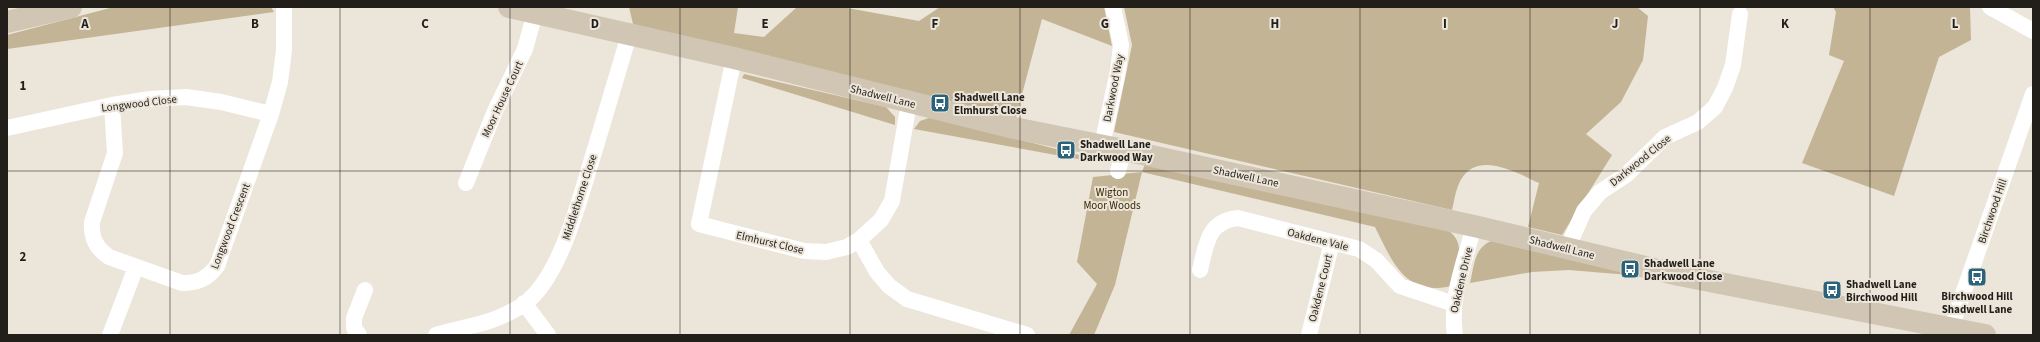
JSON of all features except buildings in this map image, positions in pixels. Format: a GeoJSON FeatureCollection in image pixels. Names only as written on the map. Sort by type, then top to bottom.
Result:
{"type":"FeatureCollection","features":[{"type":"Feature","properties":{"kind":"street"},"geometry":{"type":"LineString","coordinates":[[7,22],[71,7]]}},
{"type":"Feature","properties":{"kind":"street","name":"Longwood Crescent"},"geometry":{"type":"LineString","coordinates":[[112,105],[115,153],[92,222],[91,233],[94,243],[109,257],[182,283],[197,282],[210,274],[217,266],[271,114],[280,82],[284,50],[284,7]]}},
{"type":"Feature","properties":{"kind":"street","name":"Shadwell Lane"},"geometry":{"type":"LineString","coordinates":[[509,7],[629,36],[734,58],[909,103],[1014,128],[1102,145],[1474,226],[1687,276],[1985,335]]}},
{"type":"Feature","properties":{"kind":"street","name":"Darkwood Way"},"geometry":{"type":"LineString","coordinates":[[1102,145],[1118,71],[1121,45],[1113,7]]}},
{"type":"Feature","properties":{"kind":"street"},"geometry":{"type":"LineString","coordinates":[[1990,7],[2033,31]]}},
{"type":"Feature","properties":{"kind":"street","name":"Moor House Court"},"geometry":{"type":"LineString","coordinates":[[466,184],[495,111],[525,49],[535,13]]}},
{"type":"Feature","properties":{"kind":"street","name":"Darkwood Close"},"geometry":{"type":"LineString","coordinates":[[1567,249],[1584,211],[1600,192],[1626,175],[1665,137],[1698,122],[1716,107],[1725,88],[1733,65],[1740,14]]}},
{"type":"Feature","properties":{"kind":"street","name":"Middlethorne Close"},"geometry":{"type":"LineString","coordinates":[[436,335],[494,320],[524,304],[538,291],[551,269],[571,227],[629,36]]}},
{"type":"Feature","properties":{"kind":"street","name":"Elmhurst Close"},"geometry":{"type":"LineString","coordinates":[[734,58],[698,224],[804,251],[826,252],[847,247],[859,240],[881,220],[892,201],[909,103]]}},
{"type":"Feature","properties":{"kind":"street","name":"Birchwood Hill"},"geometry":{"type":"LineString","coordinates":[[1951,328],[2033,94]]}},
{"type":"Feature","properties":{"kind":"street","name":"Longwood Close"},"geometry":{"type":"LineString","coordinates":[[7,128],[112,105],[150,99],[186,97],[221,102],[271,114]]}},
{"type":"Feature","properties":{"kind":"street"},"geometry":{"type":"LineString","coordinates":[[1118,171],[1124,150]]}},
{"type":"Feature","properties":{"kind":"street","name":"Oakdene Vale"},"geometry":{"type":"LineString","coordinates":[[1200,270],[1209,235],[1218,225],[1229,219],[1246,220],[1359,249],[1373,258],[1400,286],[1454,304]]}},
{"type":"Feature","properties":{"kind":"street","name":"Oakdene Drive"},"geometry":{"type":"LineString","coordinates":[[1456,335],[1452,318],[1454,304],[1474,226]]}},
{"type":"Feature","properties":{"kind":"street"},"geometry":{"type":"LineString","coordinates":[[859,240],[877,272],[889,286],[907,299],[1027,335]]}},
{"type":"Feature","properties":{"kind":"street","name":"Oakdene Court"},"geometry":{"type":"LineString","coordinates":[[1309,335],[1332,242]]}},
{"type":"Feature","properties":{"kind":"street"},"geometry":{"type":"LineString","coordinates":[[110,335],[136,267]]}},
{"type":"Feature","properties":{"kind":"street"},"geometry":{"type":"LineString","coordinates":[[352,333],[354,318],[365,290]]}},
{"type":"Feature","properties":{"kind":"street"},"geometry":{"type":"LineString","coordinates":[[524,304],[548,335]]}},
{"type":"Feature","properties":{"kind":"green space"},"geometry":{"type":"Polygon","coordinates":[[[114,7],[271,7],[274,12],[7,49],[7,35],[114,7]]]}},
{"type":"Feature","properties":{"kind":"green space"},"geometry":{"type":"Polygon","coordinates":[[[629,7],[738,7],[734,33],[764,37],[797,7],[842,7],[919,21],[940,7],[1104,7],[1112,46],[1042,19],[1016,117],[633,24],[629,7]]]}},
{"type":"Feature","properties":{"kind":"green space"},"geometry":{"type":"Polygon","coordinates":[[[1124,7],[1637,7],[1648,16],[1643,60],[1621,102],[1586,134],[1612,155],[1562,235],[1528,227],[1539,183],[1517,173],[1494,166],[1483,165],[1473,168],[1465,174],[1458,186],[1452,210],[1114,132],[1132,45],[1124,7]]]}},
{"type":"Feature","properties":{"kind":"green space"},"geometry":{"type":"Polygon","coordinates":[[[1833,7],[1970,7],[1971,40],[1939,57],[1894,196],[1802,163],[1844,61],[1829,55],[1836,12],[1833,7]]]}},
{"type":"Feature","properties":{"kind":"green space"},"geometry":{"type":"Polygon","coordinates":[[[744,74],[886,107],[895,117],[895,125],[742,78],[744,74]]]}},
{"type":"Feature","properties":{"kind":"green space"},"geometry":{"type":"Polygon","coordinates":[[[929,118],[1095,159],[1094,162],[914,129],[920,121],[929,118]]]}},
{"type":"Feature","properties":{"kind":"green space"},"geometry":{"type":"Polygon","coordinates":[[[1145,164],[1448,230],[1458,242],[1459,249],[1458,263],[1451,286],[1435,288],[1422,286],[1411,281],[1394,264],[1375,227],[1142,172],[1145,164]]]}},
{"type":"Feature","properties":{"kind":"green space","name":"Wigton Moor Woods"},"geometry":{"type":"Polygon","coordinates":[[[1142,172],[1115,285],[1094,335],[1069,335],[1097,284],[1077,262],[1093,177],[1142,172]]]}},
{"type":"Feature","properties":{"kind":"green space"},"geometry":{"type":"Polygon","coordinates":[[[1491,241],[1641,276],[1569,270],[1532,272],[1470,283],[1478,253],[1485,244],[1491,241]]]}},
{"type":"Feature","properties":{"kind":"place","name":"Shadwell Lane Elmhurst Close"},"geometry":{"type":"Point","coordinates":[940,103]}},
{"type":"Feature","properties":{"kind":"place","name":"Shadwell Lane Darkwood Way"},"geometry":{"type":"Point","coordinates":[1066,150]}},
{"type":"Feature","properties":{"kind":"place","name":"Shadwell Lane Darkwood Close"},"geometry":{"type":"Point","coordinates":[1630,269]}},
{"type":"Feature","properties":{"kind":"place","name":"Birchwood Hill Shadwell Lane"},"geometry":{"type":"Point","coordinates":[1977,277]}},
{"type":"Feature","properties":{"kind":"place","name":"Shadwell Lane Birchwood Hill"},"geometry":{"type":"Point","coordinates":[1832,290]}}]}
